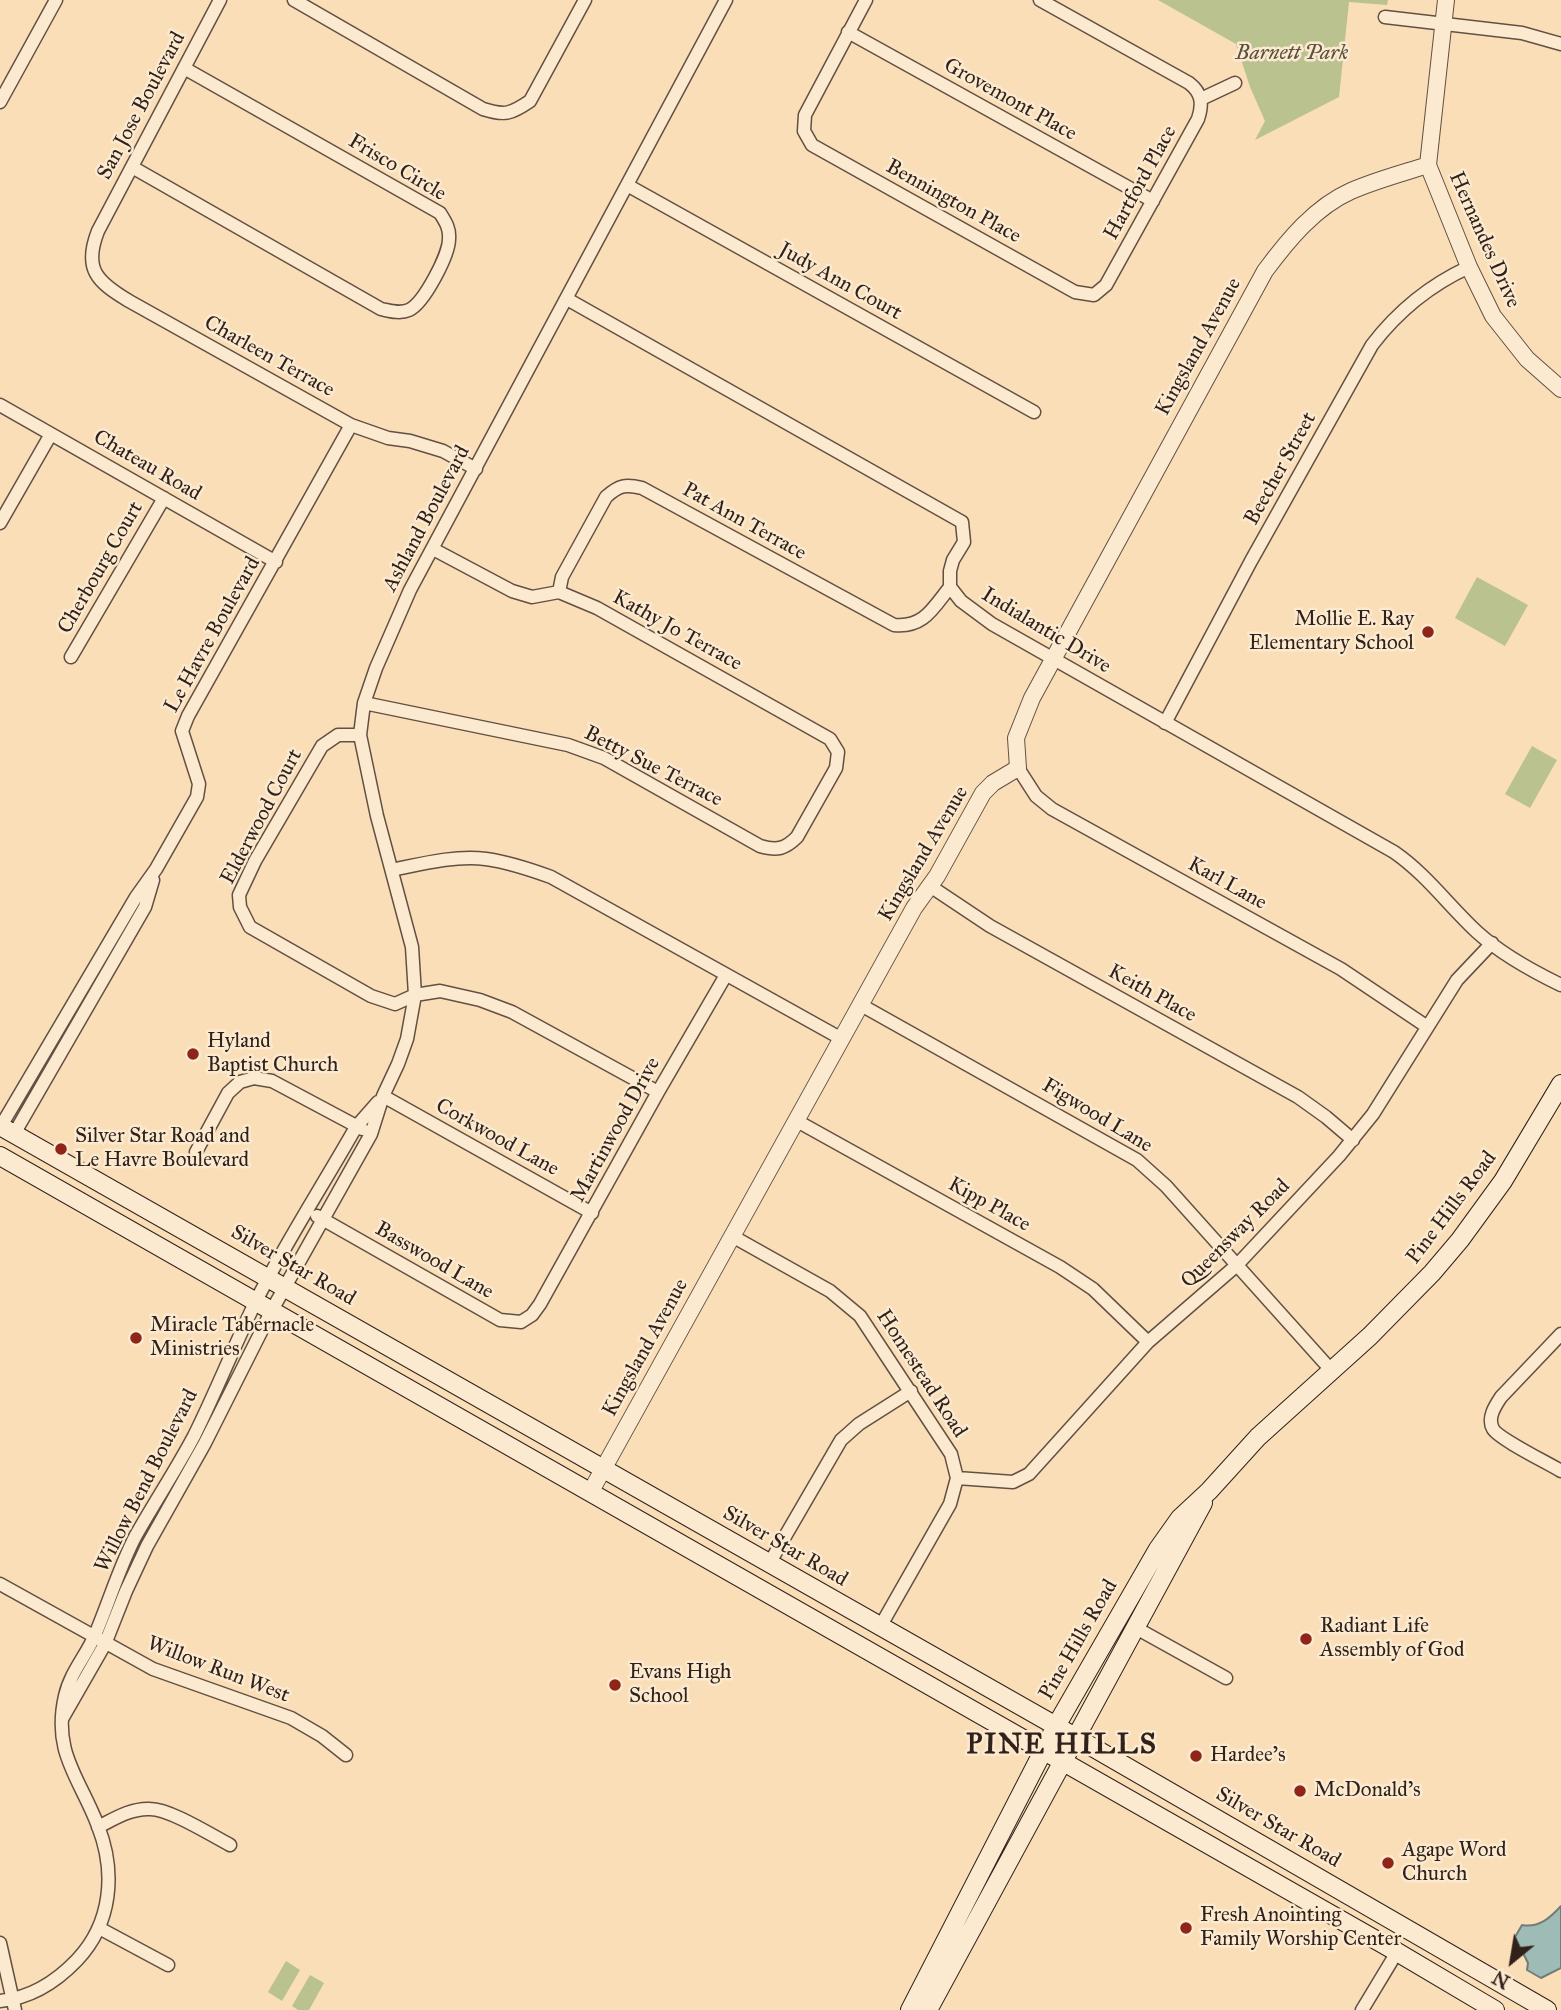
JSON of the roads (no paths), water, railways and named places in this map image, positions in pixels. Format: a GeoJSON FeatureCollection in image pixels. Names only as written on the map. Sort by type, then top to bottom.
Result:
{"type":"FeatureCollection","features":[{"type":"Feature","properties":{"kind":"main road","name":"Pine Hills Road"},"geometry":{"type":"LineString","coordinates":[[910,2010],[1056,1726],[1158,1549],[1180,1518],[1209,1491],[1258,1437],[1399,1308],[1460,1240],[1503,1181],[1561,1084]]}},
{"type":"Feature","properties":{"kind":"main road","name":"Silver Star Road"},"geometry":{"type":"LineString","coordinates":[[4,1131],[1056,1726],[1547,2010]]}},
{"type":"Feature","properties":{"kind":"main road"},"geometry":{"type":"LineString","coordinates":[[0,1149],[12,1148],[24,1152],[150,1224],[176,1226]]}},
{"type":"Feature","properties":{"kind":"main road"},"geometry":{"type":"LineString","coordinates":[[0,1156],[592,1491],[1495,2010]]}},
{"type":"Feature","properties":{"kind":"main road","name":"Pine Hills Road"},"geometry":{"type":"LineString","coordinates":[[928,2010],[1209,1491]]}},
{"type":"Feature","properties":{"kind":"main road"},"geometry":{"type":"LineString","coordinates":[[835,1630],[852,1626],[862,1629],[989,1688]]}},
{"type":"Feature","properties":{"kind":"main road"},"geometry":{"type":"LineString","coordinates":[[1236,1861],[1293,1880],[1374,1928],[1388,1932],[1408,1929]]}},
{"type":"Feature","properties":{"kind":"main road"},"geometry":{"type":"LineString","coordinates":[[1397,1952],[1408,1947],[1419,1949],[1526,2010]]}},
{"type":"Feature","properties":{"kind":"street"},"geometry":{"type":"LineString","coordinates":[[0,102],[55,0]]}},
{"type":"Feature","properties":{"kind":"street","name":"San Jose Boulevard"},"geometry":{"type":"LineString","coordinates":[[98,231],[220,0]]}},
{"type":"Feature","properties":{"kind":"street"},"geometry":{"type":"LineString","coordinates":[[294,0],[483,109],[500,114],[516,111],[530,102],[584,0]]}},
{"type":"Feature","properties":{"kind":"street","name":"Ashland Boulevard"},"geometry":{"type":"LineString","coordinates":[[276,1283],[324,1220],[371,1134],[383,1096],[407,1039],[415,995],[412,947],[360,735],[364,703],[389,635],[433,549],[726,0]]}},
{"type":"Feature","properties":{"kind":"street"},"geometry":{"type":"LineString","coordinates":[[848,32],[866,0]]}},
{"type":"Feature","properties":{"kind":"street"},"geometry":{"type":"LineString","coordinates":[[1040,0],[1189,83],[1201,99],[1235,83]]}},
{"type":"Feature","properties":{"kind":"street","name":"Hernandes Drive"},"geometry":{"type":"LineString","coordinates":[[1446,0],[1428,165],[1469,267],[1493,316],[1527,359],[1561,389]]}},
{"type":"Feature","properties":{"kind":"street"},"geometry":{"type":"LineString","coordinates":[[1385,17],[1522,33],[1561,44]]}},
{"type":"Feature","properties":{"kind":"street","name":"Bennington Place"},"geometry":{"type":"LineString","coordinates":[[848,32],[805,115],[804,131],[812,145],[1075,292]]}},
{"type":"Feature","properties":{"kind":"street","name":"Grovemont Place"},"geometry":{"type":"LineString","coordinates":[[848,32],[1153,201]]}},
{"type":"Feature","properties":{"kind":"street","name":"Frisco Circle"},"geometry":{"type":"LineString","coordinates":[[132,167],[381,309],[396,312],[408,310],[421,300],[447,253],[448,226],[440,213],[184,68]]}},
{"type":"Feature","properties":{"kind":"street","name":"Hartford Place"},"geometry":{"type":"LineString","coordinates":[[1075,292],[1094,295],[1106,285],[1198,119],[1201,99]]}},
{"type":"Feature","properties":{"kind":"street","name":"Kingsland Avenue"},"geometry":{"type":"LineString","coordinates":[[592,1491],[914,908],[930,886],[983,793],[993,783],[1018,768],[1016,745],[1019,728],[1052,659],[1265,271],[1287,241],[1317,213],[1349,192],[1428,165]]}},
{"type":"Feature","properties":{"kind":"street","name":"Judy Ann Court"},"geometry":{"type":"LineString","coordinates":[[627,184],[1034,412]]}},
{"type":"Feature","properties":{"kind":"street","name":"Charleen Terrace"},"geometry":{"type":"LineString","coordinates":[[98,231],[92,247],[91,263],[98,278],[110,289],[351,425],[388,438],[410,441],[443,451],[476,469]]}},
{"type":"Feature","properties":{"kind":"street","name":"Beecher Street"},"geometry":{"type":"LineString","coordinates":[[1165,723],[1251,561],[1372,345],[1409,304],[1469,267]]}},
{"type":"Feature","properties":{"kind":"street"},"geometry":{"type":"LineString","coordinates":[[567,299],[962,522],[964,542],[950,571],[950,587]]}},
{"type":"Feature","properties":{"kind":"street","name":"Chateau Road"},"geometry":{"type":"LineString","coordinates":[[0,405],[276,562]]}},
{"type":"Feature","properties":{"kind":"street","name":"Le Havre Boulevard"},"geometry":{"type":"LineString","coordinates":[[4,1131],[145,907],[156,869],[197,797],[199,784],[182,731],[188,716],[351,425]]}},
{"type":"Feature","properties":{"kind":"street"},"geometry":{"type":"LineString","coordinates":[[0,523],[51,434]]}},
{"type":"Feature","properties":{"kind":"street","name":"Pat Ann Terrace"},"geometry":{"type":"LineString","coordinates":[[559,592],[562,577],[607,497],[616,488],[627,484],[642,488],[894,625],[906,626],[926,617],[950,587]]}},
{"type":"Feature","properties":{"kind":"street","name":"Cherbourg Court"},"geometry":{"type":"LineString","coordinates":[[71,657],[163,498]]}},
{"type":"Feature","properties":{"kind":"street","name":"Kathy Jo Terrace"},"geometry":{"type":"LineString","coordinates":[[433,549],[512,591],[532,597],[559,592],[597,608],[830,739],[838,752],[836,768],[816,805]]}},
{"type":"Feature","properties":{"kind":"street","name":"Indialantic Drive"},"geometry":{"type":"LineString","coordinates":[[950,587],[961,601],[992,624],[1394,852],[1417,869],[1473,928],[1533,971],[1561,985]]}},
{"type":"Feature","properties":{"kind":"street","name":"Betty Sue Terrace"},"geometry":{"type":"LineString","coordinates":[[364,703],[568,745],[604,758],[760,846],[775,850],[788,846],[816,805]]}},
{"type":"Feature","properties":{"kind":"street","name":"Elderwood Court"},"geometry":{"type":"LineString","coordinates":[[360,735],[338,735],[322,746],[255,861],[239,895],[240,907],[250,927],[371,996],[395,1004],[415,995],[440,991],[481,1000],[512,1012],[658,1092]]}},
{"type":"Feature","properties":{"kind":"street","name":"Karl Lane"},"geometry":{"type":"LineString","coordinates":[[1018,768],[1035,796],[1052,809],[1341,969],[1426,1026]]}},
{"type":"Feature","properties":{"kind":"street"},"geometry":{"type":"LineString","coordinates":[[391,870],[429,862],[483,859],[518,865],[551,877],[842,1039]]}},
{"type":"Feature","properties":{"kind":"street","name":"Keith Place"},"geometry":{"type":"LineString","coordinates":[[930,886],[990,926],[1298,1097],[1326,1116],[1353,1140]]}},
{"type":"Feature","properties":{"kind":"street","name":"Queensway Road"},"geometry":{"type":"LineString","coordinates":[[957,1478],[1007,1482],[1023,1478],[1148,1342],[1237,1265],[1353,1140],[1373,1114],[1457,980],[1492,943]]}},
{"type":"Feature","properties":{"kind":"street","name":"Martinwood Drive"},"geometry":{"type":"LineString","coordinates":[[540,1304],[726,975]]}},
{"type":"Feature","properties":{"kind":"street","name":"Figwood Lane"},"geometry":{"type":"LineString","coordinates":[[861,1005],[1137,1160],[1166,1186],[1331,1370]]}},
{"type":"Feature","properties":{"kind":"street"},"geometry":{"type":"LineString","coordinates":[[196,1152],[228,1093],[240,1082],[254,1077],[272,1081],[371,1134]]}},
{"type":"Feature","properties":{"kind":"street","name":"Ashland Boulevard"},"geometry":{"type":"LineString","coordinates":[[264,1305],[308,1211],[356,1127],[383,1096]]}},
{"type":"Feature","properties":{"kind":"street","name":"Corkwood Lane"},"geometry":{"type":"LineString","coordinates":[[383,1096],[592,1213]]}},
{"type":"Feature","properties":{"kind":"street","name":"Kipp Place"},"geometry":{"type":"LineString","coordinates":[[797,1121],[1060,1267],[1093,1289],[1148,1342]]}},
{"type":"Feature","properties":{"kind":"street","name":"Basswood Lane"},"geometry":{"type":"LineString","coordinates":[[308,1211],[500,1320],[521,1322],[532,1315],[540,1304]]}},
{"type":"Feature","properties":{"kind":"street","name":"Homestead Road"},"geometry":{"type":"LineString","coordinates":[[732,1236],[845,1302],[872,1331],[947,1444],[957,1478]]}},
{"type":"Feature","properties":{"kind":"street","name":"Willow Bend Boulevard"},"geometry":{"type":"LineString","coordinates":[[9,2004],[62,1976],[83,1954],[99,1928],[109,1899],[107,1860],[98,1827],[72,1774],[63,1747],[65,1696],[70,1679],[100,1641],[134,1539],[264,1305]]}},
{"type":"Feature","properties":{"kind":"street"},"geometry":{"type":"LineString","coordinates":[[1560,1338],[1501,1397],[1494,1408],[1492,1419],[1493,1429],[1502,1437],[1561,1471]]}},
{"type":"Feature","properties":{"kind":"street"},"geometry":{"type":"LineString","coordinates":[[769,1564],[841,1440],[859,1424],[911,1391]]}},
{"type":"Feature","properties":{"kind":"street"},"geometry":{"type":"LineString","coordinates":[[880,1627],[950,1504],[957,1478]]}},
{"type":"Feature","properties":{"kind":"street","name":"Willow Run West"},"geometry":{"type":"LineString","coordinates":[[0,1584],[153,1669],[290,1718],[322,1736],[346,1755]]}},
{"type":"Feature","properties":{"kind":"street"},"geometry":{"type":"LineString","coordinates":[[1136,1628],[1226,1678]]}},
{"type":"Feature","properties":{"kind":"street"},"geometry":{"type":"LineString","coordinates":[[98,1827],[125,1813],[149,1809],[165,1812],[230,1845]]}},
{"type":"Feature","properties":{"kind":"street"},"geometry":{"type":"LineString","coordinates":[[99,1928],[168,1965]]}},
{"type":"Feature","properties":{"kind":"street"},"geometry":{"type":"LineString","coordinates":[[0,1943],[9,2004]]}},
{"type":"Feature","properties":{"kind":"street"},"geometry":{"type":"LineString","coordinates":[[1362,2010],[1397,1952]]}},
{"type":"Feature","properties":{"kind":"water"},"geometry":{"type":"Polygon","coordinates":[[[1561,1906],[1561,1968],[1541,1978],[1527,1970],[1528,1963],[1515,1937],[1522,1925],[1534,1925],[1544,1921],[1561,1906]]]}},
{"type":"Feature","properties":{"kind":"place","name":"Mollie E. Ray Elementary School"},"geometry":{"type":"Point","coordinates":[1428,632]}},
{"type":"Feature","properties":{"kind":"place","name":"Hyland Baptist Church"},"geometry":{"type":"Point","coordinates":[193,1054]}},
{"type":"Feature","properties":{"kind":"place","name":"Silver Star Road and Le Havre Boulevard"},"geometry":{"type":"Point","coordinates":[61,1149]}},
{"type":"Feature","properties":{"kind":"place","name":"Miracle Tabernacle Ministries"},"geometry":{"type":"Point","coordinates":[136,1338]}},
{"type":"Feature","properties":{"kind":"place","name":"Radiant Life Assembly of God"},"geometry":{"type":"Point","coordinates":[1306,1639]}},
{"type":"Feature","properties":{"kind":"place","name":"Evans High School"},"geometry":{"type":"Point","coordinates":[615,1685]}},
{"type":"Feature","properties":{"kind":"place","name":"Hardee's"},"geometry":{"type":"Point","coordinates":[1196,1756]}},
{"type":"Feature","properties":{"kind":"place","name":"McDonald's"},"geometry":{"type":"Point","coordinates":[1300,1791]}},
{"type":"Feature","properties":{"kind":"place","name":"Agape Word Church"},"geometry":{"type":"Point","coordinates":[1388,1863]}},
{"type":"Feature","properties":{"kind":"place","name":"Fresh Anointing Family Worship Center"},"geometry":{"type":"Point","coordinates":[1186,1928]}},
{"type":"Feature","properties":{"kind":"district","name":"PINE HILLS"},"geometry":{"type":"Point","coordinates":[1062,1746]}},
{"type":"Feature","properties":{"kind":"park label","name":"Barnett Park"},"geometry":{"type":"Point","coordinates":[1292,54]}}]}
